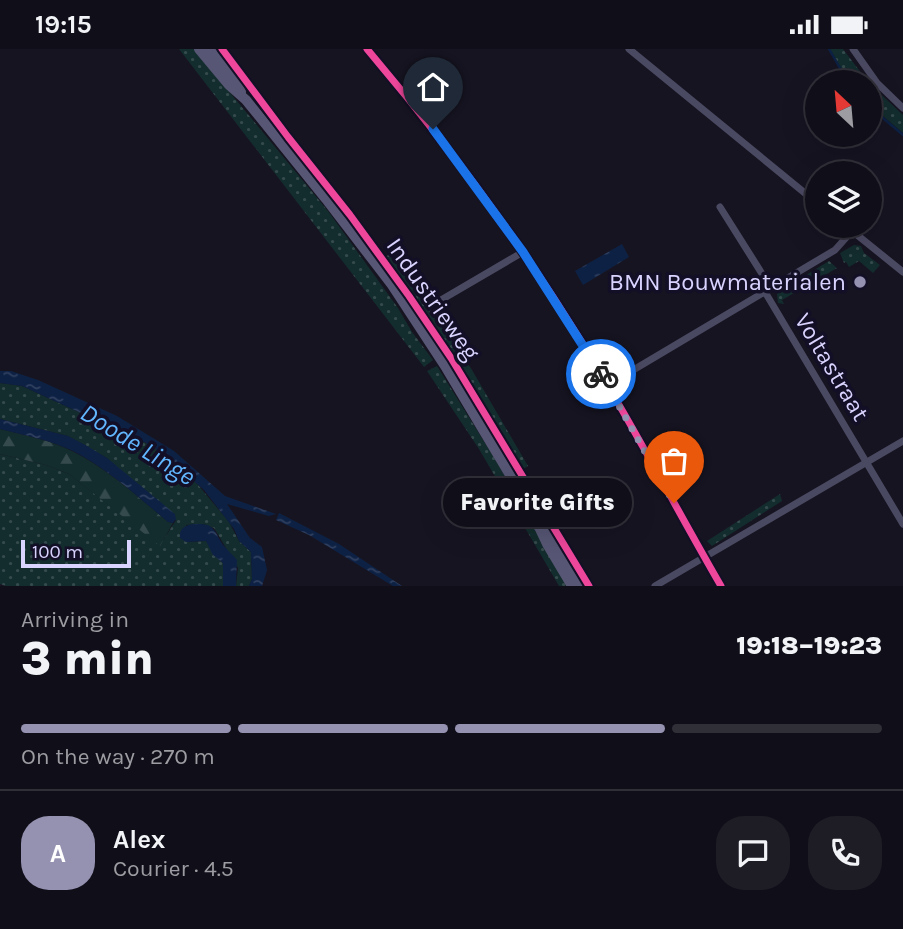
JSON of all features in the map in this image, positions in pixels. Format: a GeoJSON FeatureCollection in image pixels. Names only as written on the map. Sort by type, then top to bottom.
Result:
{"type":"FeatureCollection","features":[{"type":"Feature","properties":{"kind":"main road","name":"Industrieweg"},"geometry":{"type":"LineString","coordinates":[[199,49],[229,85],[246,100],[392,285],[581,586]]}},
{"type":"Feature","properties":{"kind":"main road","name":"Industrieweg"},"geometry":{"type":"LineString","coordinates":[[209,49],[236,81],[246,100]]}},
{"type":"Feature","properties":{"kind":"main road","name":"Industrieweg"},"geometry":{"type":"LineString","coordinates":[[533,512],[547,544],[572,586]]}},
{"type":"Feature","properties":{"kind":"street"},"geometry":{"type":"LineString","coordinates":[[368,49],[418,108],[523,252],[608,385],[721,586]]}},
{"type":"Feature","properties":{"kind":"street"},"geometry":{"type":"LineString","coordinates":[[628,49],[805,193]]}},
{"type":"Feature","properties":{"kind":"street"},"geometry":{"type":"LineString","coordinates":[[853,49],[877,83],[903,108]]}},
{"type":"Feature","properties":{"kind":"street","name":"Voltastraat"},"geometry":{"type":"LineString","coordinates":[[720,207],[903,524]]}},
{"type":"Feature","properties":{"kind":"street"},"geometry":{"type":"LineString","coordinates":[[608,385],[835,250],[843,238]]}},
{"type":"Feature","properties":{"kind":"street"},"geometry":{"type":"LineString","coordinates":[[861,238],[903,272]]}},
{"type":"Feature","properties":{"kind":"street"},"geometry":{"type":"LineString","coordinates":[[441,300],[523,252]]}},
{"type":"Feature","properties":{"kind":"street"},"geometry":{"type":"LineString","coordinates":[[655,586],[903,440]]}},
{"type":"Feature","properties":{"kind":"green space"},"geometry":{"type":"Polygon","coordinates":[[[179,49],[194,49],[328,211],[433,360],[424,367],[179,49]]]}},
{"type":"Feature","properties":{"kind":"green space"},"geometry":{"type":"Polygon","coordinates":[[[829,49],[843,49],[859,70],[841,70],[829,49]]]}},
{"type":"Feature","properties":{"kind":"green space"},"geometry":{"type":"Polygon","coordinates":[[[882,95],[903,115],[903,133],[882,115],[882,95]]]}},
{"type":"Feature","properties":{"kind":"green space"},"geometry":{"type":"Polygon","coordinates":[[[346,212],[409,299],[588,586],[585,586],[578,576],[435,346],[342,215],[346,212]]]}},
{"type":"Feature","properties":{"kind":"green space"},"geometry":{"type":"Polygon","coordinates":[[[854,245],[861,246],[864,253],[880,265],[873,273],[859,261],[849,267],[844,263],[840,253],[854,245]]]}},
{"type":"Feature","properties":{"kind":"green space"},"geometry":{"type":"Polygon","coordinates":[[[390,253],[472,370],[528,466],[523,469],[465,372],[385,258],[390,253]]]}},
{"type":"Feature","properties":{"kind":"green space"},"geometry":{"type":"Polygon","coordinates":[[[829,261],[837,268],[782,300],[784,304],[778,303],[777,294],[783,285],[790,285],[829,261]]]}},
{"type":"Feature","properties":{"kind":"green space"},"geometry":{"type":"Polygon","coordinates":[[[437,366],[495,459],[568,586],[559,586],[479,449],[427,371],[437,366]]]}},
{"type":"Feature","properties":{"kind":"green space"},"geometry":{"type":"Polygon","coordinates":[[[0,383],[22,386],[146,443],[162,453],[194,480],[229,522],[239,541],[251,552],[252,579],[249,586],[236,586],[238,568],[214,528],[203,524],[186,525],[186,542],[206,541],[223,563],[223,586],[0,584],[0,454],[46,465],[69,474],[160,545],[176,520],[107,458],[68,436],[0,419],[0,383]]]}},
{"type":"Feature","properties":{"kind":"green space"},"geometry":{"type":"Polygon","coordinates":[[[0,429],[64,447],[110,475],[168,522],[173,523],[160,546],[69,474],[46,465],[0,454],[0,429]]]}},
{"type":"Feature","properties":{"kind":"green space"},"geometry":{"type":"Polygon","coordinates":[[[780,494],[782,501],[712,546],[707,541],[780,494]]]}},
{"type":"Feature","properties":{"kind":"water"},"geometry":{"type":"Polygon","coordinates":[[[622,244],[629,257],[583,285],[575,271],[622,244]]]}},
{"type":"Feature","properties":{"kind":"water"},"geometry":{"type":"Polygon","coordinates":[[[0,371],[11,371],[38,380],[117,416],[174,451],[225,496],[276,514],[269,516],[227,504],[250,538],[262,547],[267,570],[262,586],[249,586],[252,579],[251,552],[239,541],[234,529],[204,490],[162,453],[146,443],[22,386],[0,383],[0,371]]]}},
{"type":"Feature","properties":{"kind":"water"},"geometry":{"type":"Polygon","coordinates":[[[0,419],[68,436],[87,446],[107,458],[175,514],[176,519],[173,523],[168,522],[111,475],[73,451],[0,429],[0,419]]]}},
{"type":"Feature","properties":{"kind":"water"},"geometry":{"type":"Polygon","coordinates":[[[279,513],[339,544],[402,586],[393,586],[309,535],[276,520],[279,513]]]}},
{"type":"Feature","properties":{"kind":"water"},"geometry":{"type":"Polygon","coordinates":[[[195,524],[214,529],[237,560],[236,586],[223,586],[223,563],[213,555],[206,541],[186,542],[180,538],[183,528],[195,524]]]}},
{"type":"Feature","properties":{"kind":"waterway"},"geometry":{"type":"LineString","coordinates":[[829,49],[841,70]]}},
{"type":"Feature","properties":{"kind":"waterway"},"geometry":{"type":"LineString","coordinates":[[882,117],[903,135]]}},
{"type":"Feature","properties":{"kind":"cycle path"},"geometry":{"type":"LineString","coordinates":[[222,49],[409,296],[451,358],[589,586]]}},
{"type":"Feature","properties":{"kind":"cycle path"},"geometry":{"type":"LineString","coordinates":[[367,49],[480,191],[532,265],[617,402],[721,586]]}},
{"type":"Feature","properties":{"kind":"way so far"},"geometry":{"type":"LineString","coordinates":[[601,374],[674,503]]}},
{"type":"Feature","properties":{"kind":"place","name":"BMN Bouwmaterialen"},"geometry":{"type":"Point","coordinates":[860,282]}},
{"type":"Feature","properties":{"kind":"place","name":"Favorite Gifts"},"geometry":{"type":"Point","coordinates":[674,503]}},
{"type":"Feature","properties":{"kind":"route"},"geometry":{"type":"LineString","coordinates":[[433,129],[523,252],[601,374]]}},
{"type":"Feature","properties":{"kind":"water label","name":"Doode Linge"},"geometry":{"type":"Point","coordinates":[138,444]}}]}
